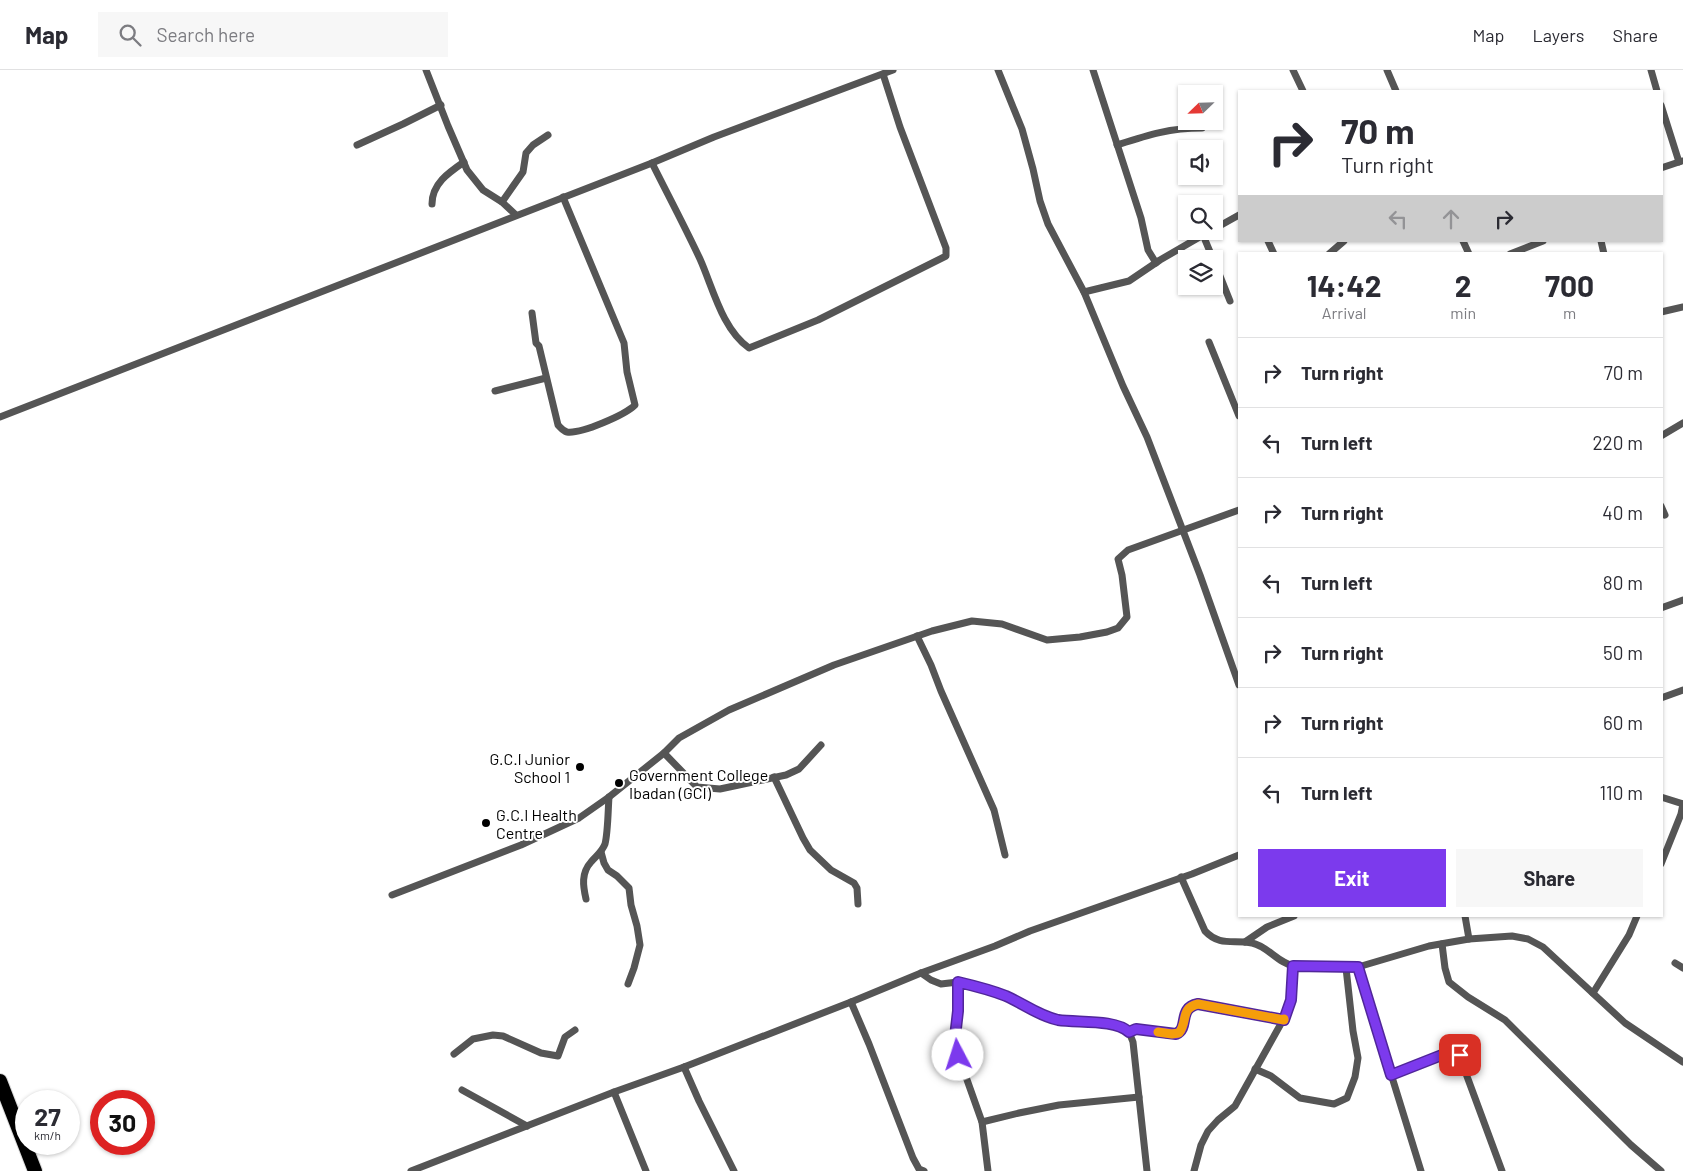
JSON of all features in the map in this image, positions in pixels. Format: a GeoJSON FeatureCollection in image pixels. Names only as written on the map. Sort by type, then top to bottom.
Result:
{"type":"FeatureCollection","features":[{"type":"Feature","properties":{"kind":"highway"},"geometry":{"type":"LineString","coordinates":[[0,1082],[35,1171]]}},
{"type":"Feature","properties":{"kind":"street"},"geometry":{"type":"LineString","coordinates":[[426,70],[467,170],[483,190],[502,202],[516,215]]}},
{"type":"Feature","properties":{"kind":"street"},"geometry":{"type":"LineString","coordinates":[[0,417],[652,163],[714,137],[893,70]]}},
{"type":"Feature","properties":{"kind":"street"},"geometry":{"type":"LineString","coordinates":[[998,70],[1022,129],[1040,201],[1048,224],[1084,292],[1147,438],[1238,682]]}},
{"type":"Feature","properties":{"kind":"street"},"geometry":{"type":"LineString","coordinates":[[1093,70],[1141,218],[1148,250],[1147,269]]}},
{"type":"Feature","properties":{"kind":"street"},"geometry":{"type":"LineString","coordinates":[[1293,70],[1303,90]]}},
{"type":"Feature","properties":{"kind":"street"},"geometry":{"type":"LineString","coordinates":[[1387,70],[1396,90]]}},
{"type":"Feature","properties":{"kind":"street"},"geometry":{"type":"LineString","coordinates":[[1651,70],[1657,90]]}},
{"type":"Feature","properties":{"kind":"street"},"geometry":{"type":"LineString","coordinates":[[652,163],[700,259],[726,320],[742,343],[748,348],[766,342],[826,316],[946,256],[946,248],[900,127],[883,74]]}},
{"type":"Feature","properties":{"kind":"street"},"geometry":{"type":"LineString","coordinates":[[357,144],[441,105]]}},
{"type":"Feature","properties":{"kind":"street"},"geometry":{"type":"LineString","coordinates":[[1663,111],[1681,161],[1663,167]]}},
{"type":"Feature","properties":{"kind":"street"},"geometry":{"type":"LineString","coordinates":[[1117,145],[1154,132],[1178,128]]}},
{"type":"Feature","properties":{"kind":"street"},"geometry":{"type":"LineString","coordinates":[[502,202],[523,172],[526,153],[533,145],[548,136]]}},
{"type":"Feature","properties":{"kind":"street"},"geometry":{"type":"LineString","coordinates":[[432,204],[434,190],[445,176],[464,162]]}},
{"type":"Feature","properties":{"kind":"street"},"geometry":{"type":"LineString","coordinates":[[532,314],[536,343],[558,424],[566,432],[595,426],[621,416],[635,405],[627,372],[624,343],[563,197]]}},
{"type":"Feature","properties":{"kind":"street"},"geometry":{"type":"LineString","coordinates":[[1223,224],[1238,215]]}},
{"type":"Feature","properties":{"kind":"street"},"geometry":{"type":"LineString","coordinates":[[1084,292],[1129,281],[1195,240]]}},
{"type":"Feature","properties":{"kind":"street"},"geometry":{"type":"LineString","coordinates":[[1330,252],[1343,242]]}},
{"type":"Feature","properties":{"kind":"street"},"geometry":{"type":"LineString","coordinates":[[1515,252],[1540,242]]}},
{"type":"Feature","properties":{"kind":"street"},"geometry":{"type":"LineString","coordinates":[[1148,250],[1156,263]]}},
{"type":"Feature","properties":{"kind":"street"},"geometry":{"type":"LineString","coordinates":[[1223,284],[1230,301]]}},
{"type":"Feature","properties":{"kind":"street"},"geometry":{"type":"LineString","coordinates":[[1663,312],[1683,308]]}},
{"type":"Feature","properties":{"kind":"street"},"geometry":{"type":"LineString","coordinates":[[1209,342],[1238,414]]}},
{"type":"Feature","properties":{"kind":"street"},"geometry":{"type":"LineString","coordinates":[[494,391],[546,378]]}},
{"type":"Feature","properties":{"kind":"street"},"geometry":{"type":"LineString","coordinates":[[1663,435],[1683,423]]}},
{"type":"Feature","properties":{"kind":"street"},"geometry":{"type":"LineString","coordinates":[[392,895],[521,845],[579,818],[609,797],[664,753],[678,738],[730,710],[834,665],[917,636],[972,621],[1002,624],[1047,640],[1080,637],[1118,628],[1127,617],[1118,559],[1128,550],[1238,510]]}},
{"type":"Feature","properties":{"kind":"street"},"geometry":{"type":"LineString","coordinates":[[1663,510],[1665,515]]}},
{"type":"Feature","properties":{"kind":"street"},"geometry":{"type":"LineString","coordinates":[[1663,607],[1683,600]]}},
{"type":"Feature","properties":{"kind":"street"},"geometry":{"type":"LineString","coordinates":[[917,636],[994,810],[1005,855]]}},
{"type":"Feature","properties":{"kind":"street"},"geometry":{"type":"LineString","coordinates":[[1663,697],[1683,690]]}},
{"type":"Feature","properties":{"kind":"street"},"geometry":{"type":"LineString","coordinates":[[664,753],[697,787],[720,789],[786,775],[799,769],[821,745]]}},
{"type":"Feature","properties":{"kind":"street"},"geometry":{"type":"LineString","coordinates":[[774,777],[810,850],[831,870],[854,883],[857,888],[858,904]]}},
{"type":"Feature","properties":{"kind":"street"},"geometry":{"type":"LineString","coordinates":[[586,899],[584,873],[589,864],[601,852],[605,842],[609,797]]}},
{"type":"Feature","properties":{"kind":"street"},"geometry":{"type":"LineString","coordinates":[[1663,798],[1683,804],[1682,815],[1663,859]]}},
{"type":"Feature","properties":{"kind":"street"},"geometry":{"type":"LineString","coordinates":[[601,852],[608,870],[629,888],[631,905],[637,926],[640,945],[628,984]]}},
{"type":"Feature","properties":{"kind":"street"},"geometry":{"type":"LineString","coordinates":[[411,1171],[614,1092],[684,1067],[921,973],[1238,855]]}},
{"type":"Feature","properties":{"kind":"street"},"geometry":{"type":"LineString","coordinates":[[1181,877],[1205,931],[1211,937],[1218,941],[1254,943],[1283,962],[1293,966],[1358,967],[1429,946],[1469,939],[1512,936],[1528,939],[1544,947],[1625,1022],[1682,1059]]}},
{"type":"Feature","properties":{"kind":"street"},"geometry":{"type":"LineString","coordinates":[[1245,942],[1267,928],[1292,917]]}},
{"type":"Feature","properties":{"kind":"street"},"geometry":{"type":"LineString","coordinates":[[1465,917],[1469,939]]}},
{"type":"Feature","properties":{"kind":"street"},"geometry":{"type":"LineString","coordinates":[[1593,993],[1629,936],[1637,917]]}},
{"type":"Feature","properties":{"kind":"street"},"geometry":{"type":"LineString","coordinates":[[1442,944],[1449,982],[1468,997],[1505,1020],[1631,1145],[1661,1171]]}},
{"type":"Feature","properties":{"kind":"street"},"geometry":{"type":"LineString","coordinates":[[1675,963],[1683,968]]}},
{"type":"Feature","properties":{"kind":"street"},"geometry":{"type":"LineString","coordinates":[[1194,1171],[1201,1145],[1208,1131],[1235,1106],[1284,1020],[1291,1000],[1293,966]]}},
{"type":"Feature","properties":{"kind":"street"},"geometry":{"type":"LineString","coordinates":[[1358,967],[1421,1171]]}},
{"type":"Feature","properties":{"kind":"street"},"geometry":{"type":"LineString","coordinates":[[1255,1069],[1271,1076],[1300,1098],[1334,1104],[1347,1098],[1355,1078],[1358,1058],[1346,968]]}},
{"type":"Feature","properties":{"kind":"street"},"geometry":{"type":"LineString","coordinates":[[921,973],[931,980],[942,984],[958,982],[986,988],[1037,1014],[1049,1018],[1117,1025],[1129,1032],[1133,1042],[1147,1171]]}},
{"type":"Feature","properties":{"kind":"street"},"geometry":{"type":"LineString","coordinates":[[958,982],[955,1046],[982,1122],[988,1171]]}},
{"type":"Feature","properties":{"kind":"street"},"geometry":{"type":"LineString","coordinates":[[851,1002],[912,1158],[920,1169],[924,1171]]}},
{"type":"Feature","properties":{"kind":"street"},"geometry":{"type":"LineString","coordinates":[[1129,1032],[1136,1029],[1172,1034],[1179,1033],[1186,1010],[1198,1004],[1284,1020]]}},
{"type":"Feature","properties":{"kind":"street"},"geometry":{"type":"LineString","coordinates":[[454,1054],[473,1039],[503,1036],[541,1053],[558,1056],[565,1037],[575,1030]]}},
{"type":"Feature","properties":{"kind":"street"},"geometry":{"type":"LineString","coordinates":[[1391,1075],[1456,1050],[1502,1171]]}},
{"type":"Feature","properties":{"kind":"street"},"geometry":{"type":"LineString","coordinates":[[684,1067],[734,1171]]}},
{"type":"Feature","properties":{"kind":"street"},"geometry":{"type":"LineString","coordinates":[[462,1090],[527,1126]]}},
{"type":"Feature","properties":{"kind":"street"},"geometry":{"type":"LineString","coordinates":[[614,1092],[646,1171]]}},
{"type":"Feature","properties":{"kind":"street"},"geometry":{"type":"LineString","coordinates":[[982,1122],[1058,1105],[1139,1097]]}},
{"type":"Feature","properties":{"kind":"slow traffic"},"geometry":{"type":"LineString","coordinates":[[1158,1032],[1179,1033],[1186,1010],[1198,1004],[1284,1019]]}},
{"type":"Feature","properties":{"kind":"place","name":"G.C.I Junior School 1"},"geometry":{"type":"Point","coordinates":[580,767]}},
{"type":"Feature","properties":{"kind":"place","name":"Government College Ibadan (GCI)"},"geometry":{"type":"Point","coordinates":[619,783]}},
{"type":"Feature","properties":{"kind":"place","name":"G.C.I Health Centre"},"geometry":{"type":"Point","coordinates":[486,823]}},
{"type":"Feature","properties":{"kind":"route"},"geometry":{"type":"LineString","coordinates":[[958,1055],[955,1046],[958,982],[986,988],[1008,997],[1037,1014],[1057,1020],[1117,1025],[1129,1032],[1136,1029],[1176,1034],[1181,1030],[1186,1010],[1198,1004],[1284,1020],[1293,991],[1293,966],[1358,967],[1391,1075],[1452,1051],[1456,1050],[1460,1055]]}}]}
